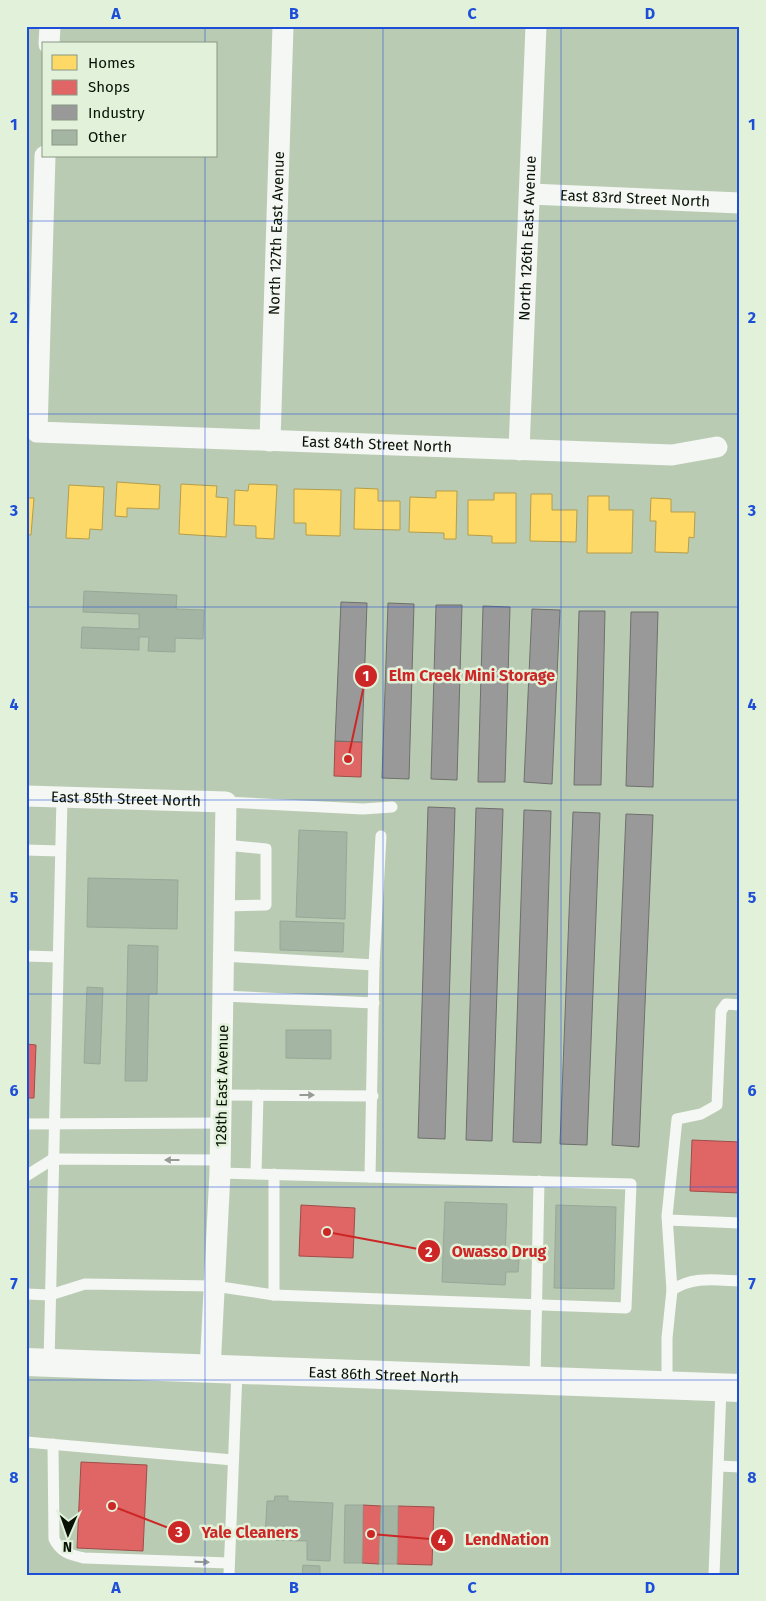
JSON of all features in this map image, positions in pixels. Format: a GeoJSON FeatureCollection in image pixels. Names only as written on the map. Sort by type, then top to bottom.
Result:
{"type":"FeatureCollection","features":[{"type":"Feature","properties":{"kind":"main road","name":"East 86th Street North"},"geometry":{"type":"LineString","coordinates":[[38,1363],[730,1388]]}},
{"type":"Feature","properties":{"kind":"street"},"geometry":{"type":"LineString","coordinates":[[49,42],[50,26]]}},
{"type":"Feature","properties":{"kind":"street","name":"North 127th East Avenue"},"geometry":{"type":"LineString","coordinates":[[270,441],[283,26]]}},
{"type":"Feature","properties":{"kind":"street","name":"North 126th East Avenue"},"geometry":{"type":"LineString","coordinates":[[519,450],[536,26]]}},
{"type":"Feature","properties":{"kind":"street"},"geometry":{"type":"LineString","coordinates":[[34,299],[45,158]]}},
{"type":"Feature","properties":{"kind":"street","name":"East 83rd Street North"},"geometry":{"type":"LineString","coordinates":[[530,194],[740,203]]}},
{"type":"Feature","properties":{"kind":"street","name":"East 84th Street North"},"geometry":{"type":"LineString","coordinates":[[34,299],[37,432],[672,455],[717,448]]}},
{"type":"Feature","properties":{"kind":"street","name":"East 85th Street North"},"geometry":{"type":"LineString","coordinates":[[26,796],[226,802]]}},
{"type":"Feature","properties":{"kind":"street","name":"128th East Avenue"},"geometry":{"type":"LineString","coordinates":[[224,1371],[214,1286],[220,1166],[226,802]]}},
{"type":"Feature","properties":{"kind":"lane"},"geometry":{"type":"LineString","coordinates":[[38,1363],[50,1295],[62,798]]}},
{"type":"Feature","properties":{"kind":"lane"},"geometry":{"type":"LineString","coordinates":[[226,802],[363,808],[392,807]]}},
{"type":"Feature","properties":{"kind":"lane"},"geometry":{"type":"LineString","coordinates":[[370,1176],[374,965],[381,836]]}},
{"type":"Feature","properties":{"kind":"lane"},"geometry":{"type":"LineString","coordinates":[[224,906],[266,905],[266,849],[225,845]]}},
{"type":"Feature","properties":{"kind":"lane"},"geometry":{"type":"LineString","coordinates":[[26,850],[60,851]]}},
{"type":"Feature","properties":{"kind":"lane"},"geometry":{"type":"LineString","coordinates":[[26,956],[58,957]]}},
{"type":"Feature","properties":{"kind":"lane"},"geometry":{"type":"LineString","coordinates":[[224,956],[374,965]]}},
{"type":"Feature","properties":{"kind":"lane"},"geometry":{"type":"LineString","coordinates":[[223,996],[374,1003]]}},
{"type":"Feature","properties":{"kind":"lane"},"geometry":{"type":"LineString","coordinates":[[667,1386],[666,1338],[672,1290],[668,1220],[677,1119],[700,1114],[717,1105],[721,1011],[726,1004],[740,1005]]}},
{"type":"Feature","properties":{"kind":"lane"},"geometry":{"type":"LineString","coordinates":[[221,1095],[373,1096]]}},
{"type":"Feature","properties":{"kind":"lane"},"geometry":{"type":"LineString","coordinates":[[256,1174],[258,1095]]}},
{"type":"Feature","properties":{"kind":"lane"},"geometry":{"type":"LineString","coordinates":[[26,1124],[221,1123]]}},
{"type":"Feature","properties":{"kind":"lane"},"geometry":{"type":"LineString","coordinates":[[26,1176],[53,1159],[220,1166],[256,1174],[631,1184],[626,1308],[274,1295],[214,1286],[85,1284],[50,1295],[26,1294]]}},
{"type":"Feature","properties":{"kind":"lane"},"geometry":{"type":"LineString","coordinates":[[274,1174],[274,1295]]}},
{"type":"Feature","properties":{"kind":"lane"},"geometry":{"type":"LineString","coordinates":[[535,1381],[538,1181]]}},
{"type":"Feature","properties":{"kind":"lane"},"geometry":{"type":"LineString","coordinates":[[668,1220],[740,1223]]}},
{"type":"Feature","properties":{"kind":"lane"},"geometry":{"type":"LineString","coordinates":[[672,1290],[684,1283],[701,1279],[740,1281]]}},
{"type":"Feature","properties":{"kind":"lane"},"geometry":{"type":"LineString","coordinates":[[53,1444],[54,1539],[58,1547],[69,1554],[84,1558],[174,1561],[229,1569],[233,1460],[224,1371]]}},
{"type":"Feature","properties":{"kind":"lane"},"geometry":{"type":"LineString","coordinates":[[714,1575],[718,1466],[730,1388]]}},
{"type":"Feature","properties":{"kind":"lane"},"geometry":{"type":"LineString","coordinates":[[32,1442],[233,1460]]}},
{"type":"Feature","properties":{"kind":"lane"},"geometry":{"type":"LineString","coordinates":[[718,1466],[740,1467]]}},
{"type":"Feature","properties":{"kind":"building: Homes"},"geometry":{"type":"Polygon","coordinates":[[[117,482],[160,485],[159,509],[127,508],[127,517],[115,516],[117,482]]]}},
{"type":"Feature","properties":{"kind":"building: Homes"},"geometry":{"type":"Polygon","coordinates":[[[181,484],[217,486],[216,497],[228,498],[226,537],[179,534],[181,484]]]}},
{"type":"Feature","properties":{"kind":"building: Homes"},"geometry":{"type":"Polygon","coordinates":[[[249,484],[277,485],[274,539],[256,538],[256,526],[234,525],[235,490],[248,491],[249,484]]]}},
{"type":"Feature","properties":{"kind":"building: Homes"},"geometry":{"type":"Polygon","coordinates":[[[69,485],[104,487],[102,530],[90,529],[89,539],[66,538],[69,485]]]}},
{"type":"Feature","properties":{"kind":"building: Homes"},"geometry":{"type":"Polygon","coordinates":[[[355,488],[378,489],[378,501],[400,501],[400,530],[354,529],[355,488]]]}},
{"type":"Feature","properties":{"kind":"building: Homes"},"geometry":{"type":"Polygon","coordinates":[[[294,489],[341,490],[340,536],[306,535],[306,523],[294,523],[294,489]]]}},
{"type":"Feature","properties":{"kind":"building: Homes"},"geometry":{"type":"Polygon","coordinates":[[[436,491],[457,491],[456,539],[444,539],[444,533],[409,532],[410,497],[436,498],[436,491]]]}},
{"type":"Feature","properties":{"kind":"building: Homes"},"geometry":{"type":"Polygon","coordinates":[[[494,493],[516,493],[516,543],[492,543],[492,536],[468,535],[468,500],[494,500],[494,493]]]}},
{"type":"Feature","properties":{"kind":"building: Homes"},"geometry":{"type":"Polygon","coordinates":[[[531,494],[552,494],[552,510],[577,510],[576,542],[530,541],[531,494]]]}},
{"type":"Feature","properties":{"kind":"building: Homes"},"geometry":{"type":"Polygon","coordinates":[[[588,496],[609,496],[609,510],[633,510],[632,553],[587,553],[588,496]]]}},
{"type":"Feature","properties":{"kind":"building: Homes"},"geometry":{"type":"Polygon","coordinates":[[[26,498],[34,498],[31,535],[26,535],[26,498]]]}},
{"type":"Feature","properties":{"kind":"building: Homes"},"geometry":{"type":"Polygon","coordinates":[[[651,498],[671,499],[671,512],[695,512],[694,538],[689,537],[688,553],[655,552],[656,521],[650,521],[651,498]]]}},
{"type":"Feature","properties":{"kind":"building: Shops"},"geometry":{"type":"Polygon","coordinates":[[[335,741],[362,742],[361,777],[334,776],[335,741]]]}},
{"type":"Feature","properties":{"kind":"building: Shops"},"geometry":{"type":"Polygon","coordinates":[[[26,1044],[36,1045],[34,1098],[26,1098],[26,1044]]]}},
{"type":"Feature","properties":{"kind":"building: Shops"},"geometry":{"type":"Polygon","coordinates":[[[692,1140],[740,1142],[740,1193],[690,1191],[692,1140]]]}},
{"type":"Feature","properties":{"kind":"building: Shops"},"geometry":{"type":"Polygon","coordinates":[[[301,1205],[355,1208],[353,1258],[299,1256],[301,1205]]]}},
{"type":"Feature","properties":{"kind":"building: Shops"},"geometry":{"type":"Polygon","coordinates":[[[81,1462],[147,1465],[143,1551],[77,1548],[81,1462]]]}},
{"type":"Feature","properties":{"kind":"building: Shops"},"geometry":{"type":"Polygon","coordinates":[[[363,1505],[381,1506],[379,1564],[362,1563],[363,1505]]]}},
{"type":"Feature","properties":{"kind":"building: Shops"},"geometry":{"type":"Polygon","coordinates":[[[398,1506],[434,1507],[432,1565],[397,1564],[398,1506]]]}},
{"type":"Feature","properties":{"kind":"building: Industry"},"geometry":{"type":"Polygon","coordinates":[[[341,602],[367,603],[362,742],[335,741],[341,602]]]}},
{"type":"Feature","properties":{"kind":"building: Industry"},"geometry":{"type":"Polygon","coordinates":[[[388,603],[414,604],[409,779],[382,778],[388,603]]]}},
{"type":"Feature","properties":{"kind":"building: Industry"},"geometry":{"type":"Polygon","coordinates":[[[436,605],[462,605],[457,780],[431,779],[436,605]]]}},
{"type":"Feature","properties":{"kind":"building: Industry"},"geometry":{"type":"Polygon","coordinates":[[[483,606],[510,607],[505,782],[478,782],[483,606]]]}},
{"type":"Feature","properties":{"kind":"building: Industry"},"geometry":{"type":"Polygon","coordinates":[[[532,609],[560,610],[552,784],[524,782],[532,609]]]}},
{"type":"Feature","properties":{"kind":"building: Industry"},"geometry":{"type":"Polygon","coordinates":[[[579,611],[605,611],[601,785],[574,785],[579,611]]]}},
{"type":"Feature","properties":{"kind":"building: Industry"},"geometry":{"type":"Polygon","coordinates":[[[631,612],[658,612],[653,787],[626,786],[631,612]]]}},
{"type":"Feature","properties":{"kind":"building: Industry"},"geometry":{"type":"Polygon","coordinates":[[[428,807],[455,808],[445,1139],[418,1138],[428,807]]]}},
{"type":"Feature","properties":{"kind":"building: Industry"},"geometry":{"type":"Polygon","coordinates":[[[476,808],[503,809],[492,1141],[466,1140],[476,808]]]}},
{"type":"Feature","properties":{"kind":"building: Industry"},"geometry":{"type":"Polygon","coordinates":[[[524,810],[551,811],[541,1143],[513,1142],[524,810]]]}},
{"type":"Feature","properties":{"kind":"building: Industry"},"geometry":{"type":"Polygon","coordinates":[[[573,812],[600,813],[587,1145],[560,1144],[573,812]]]}},
{"type":"Feature","properties":{"kind":"building: Industry"},"geometry":{"type":"Polygon","coordinates":[[[626,814],[653,815],[639,1147],[612,1145],[626,814]]]}},
{"type":"Feature","properties":{"kind":"building: Other"},"geometry":{"type":"Polygon","coordinates":[[[84,591],[177,595],[176,609],[204,610],[203,639],[175,638],[175,652],[148,651],[149,637],[139,637],[139,650],[81,648],[82,627],[139,629],[139,614],[83,612],[84,591]]]}},
{"type":"Feature","properties":{"kind":"building: Other"},"geometry":{"type":"Polygon","coordinates":[[[299,830],[347,832],[345,919],[296,917],[299,830]]]}},
{"type":"Feature","properties":{"kind":"building: Other"},"geometry":{"type":"Polygon","coordinates":[[[88,878],[178,880],[177,929],[87,927],[88,878]]]}},
{"type":"Feature","properties":{"kind":"building: Other"},"geometry":{"type":"Polygon","coordinates":[[[280,921],[344,923],[343,952],[280,950],[280,921]]]}},
{"type":"Feature","properties":{"kind":"building: Other"},"geometry":{"type":"Polygon","coordinates":[[[128,945],[158,946],[157,994],[149,994],[147,1081],[125,1081],[128,945]]]}},
{"type":"Feature","properties":{"kind":"building: Other"},"geometry":{"type":"Polygon","coordinates":[[[87,987],[103,988],[100,1064],[84,1063],[87,987]]]}},
{"type":"Feature","properties":{"kind":"building: Other"},"geometry":{"type":"Polygon","coordinates":[[[286,1030],[331,1030],[331,1059],[286,1058],[286,1030]]]}},
{"type":"Feature","properties":{"kind":"building: Other"},"geometry":{"type":"Polygon","coordinates":[[[445,1202],[507,1204],[505,1259],[519,1260],[518,1272],[506,1272],[505,1285],[442,1282],[445,1202]]]}},
{"type":"Feature","properties":{"kind":"building: Other"},"geometry":{"type":"Polygon","coordinates":[[[556,1205],[616,1207],[614,1289],[554,1288],[556,1205]]]}},
{"type":"Feature","properties":{"kind":"building: Other"},"geometry":{"type":"Polygon","coordinates":[[[275,1496],[288,1496],[288,1501],[333,1503],[330,1561],[307,1560],[307,1541],[265,1540],[267,1501],[274,1501],[275,1496]]]}},
{"type":"Feature","properties":{"kind":"building: Other"},"geometry":{"type":"Polygon","coordinates":[[[345,1505],[363,1505],[362,1563],[344,1563],[345,1505]]]}},
{"type":"Feature","properties":{"kind":"building: Other"},"geometry":{"type":"Polygon","coordinates":[[[381,1506],[398,1506],[397,1564],[379,1564],[381,1506]]]}},
{"type":"Feature","properties":{"kind":"building: Other"},"geometry":{"type":"Polygon","coordinates":[[[303,1565],[320,1566],[320,1575],[302,1575],[303,1565]]]}},
{"type":"Feature","properties":{"kind":"place","name":"Elm Creek Mini Storage"},"geometry":{"type":"Point","coordinates":[348,759]}},
{"type":"Feature","properties":{"kind":"place","name":"Owasso Drug"},"geometry":{"type":"Point","coordinates":[327,1232]}},
{"type":"Feature","properties":{"kind":"place","name":"Yale Cleaners"},"geometry":{"type":"Point","coordinates":[112,1506]}},
{"type":"Feature","properties":{"kind":"place","name":"LendNation"},"geometry":{"type":"Point","coordinates":[371,1534]}}]}
